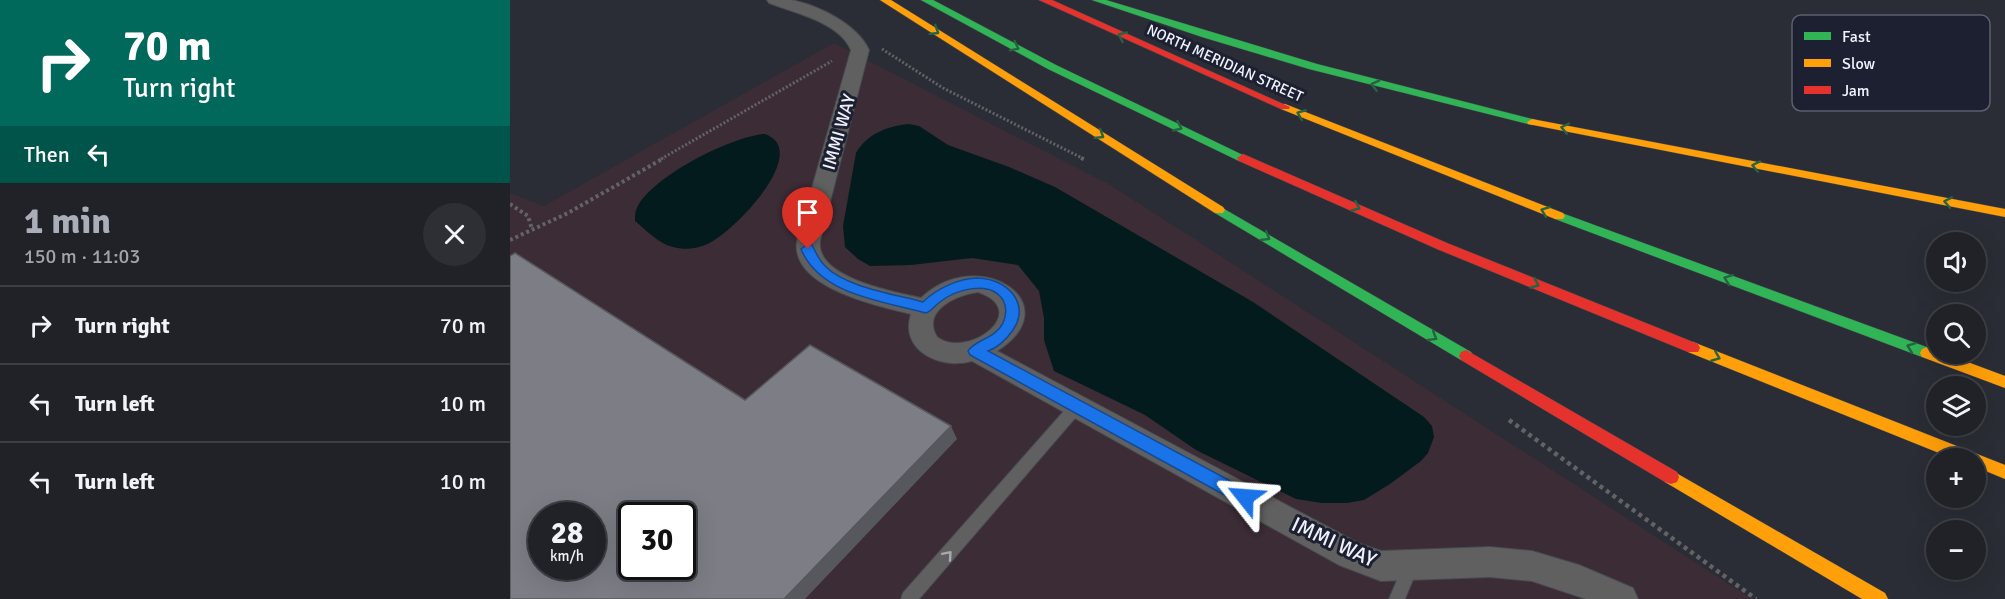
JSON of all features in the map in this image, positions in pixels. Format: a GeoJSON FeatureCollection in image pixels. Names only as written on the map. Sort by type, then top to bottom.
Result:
{"type":"FeatureCollection","features":[{"type":"Feature","properties":{"kind":"highway"},"geometry":{"type":"LineString","coordinates":[[885,0],[1219,210],[1880,599]]}},
{"type":"Feature","properties":{"kind":"highway"},"geometry":{"type":"LineString","coordinates":[[926,0],[1087,84],[1261,165],[1463,254],[1944,448]]}},
{"type":"Feature","properties":{"kind":"highway","name":"NORTH MERIDIAN STREET"},"geometry":{"type":"LineString","coordinates":[[1044,0],[1180,62],[1394,152],[2005,382]]}},
{"type":"Feature","properties":{"kind":"highway"},"geometry":{"type":"LineString","coordinates":[[1097,0],[1288,62],[1477,110],[1610,138],[2005,213]]}},
{"type":"Feature","properties":{"kind":"highway"},"geometry":{"type":"LineString","coordinates":[[1986,465],[2005,472]]}},
{"type":"Feature","properties":{"kind":"street","name":"IMMI WAY"},"geometry":{"type":"LineString","coordinates":[[775,0],[840,27],[859,44],[860,50],[812,226],[808,249],[813,261],[822,272],[841,284],[926,308]]}},
{"type":"Feature","properties":{"kind":"street"},"geometry":{"type":"LineString","coordinates":[[979,283],[993,286],[1004,292],[1011,300],[1013,311],[1010,323],[1002,335],[975,351],[960,354],[945,353],[932,348],[924,341],[919,330],[926,308],[935,298],[963,285],[979,283]]}},
{"type":"Feature","properties":{"kind":"street","name":"IMMI WAY"},"geometry":{"type":"LineString","coordinates":[[975,351],[1350,555],[1381,566],[1412,563],[1490,562],[1532,566],[1580,580],[1622,599]]}},
{"type":"Feature","properties":{"kind":"lane"},"geometry":{"type":"LineString","coordinates":[[909,599],[1077,406]]}},
{"type":"Feature","properties":{"kind":"lane"},"geometry":{"type":"LineString","coordinates":[[1397,599],[1412,563]]}},
{"type":"Feature","properties":{"kind":"path"},"geometry":{"type":"LineString","coordinates":[[880,48],[943,88],[1087,160]]}},
{"type":"Feature","properties":{"kind":"path"},"geometry":{"type":"LineString","coordinates":[[510,240],[568,213],[835,60]]}},
{"type":"Feature","properties":{"kind":"path"},"geometry":{"type":"LineString","coordinates":[[510,204],[521,208],[529,216],[533,223],[532,229]]}},
{"type":"Feature","properties":{"kind":"path"},"geometry":{"type":"LineString","coordinates":[[1502,414],[1756,599]]}},
{"type":"Feature","properties":{"kind":"shaded area"},"geometry":{"type":"Polygon","coordinates":[[[834,43],[1112,186],[1752,599],[510,599],[510,193],[544,206],[834,43]]]}},
{"type":"Feature","properties":{"kind":"shaded area"},"geometry":{"type":"Polygon","coordinates":[[[909,124],[919,126],[948,145],[1009,167],[1055,187],[1253,302],[1424,417],[1432,426],[1434,437],[1428,453],[1390,484],[1364,500],[1322,503],[1296,499],[1196,450],[1145,415],[1054,371],[1044,340],[1044,318],[1039,291],[1018,265],[972,258],[911,265],[870,266],[858,259],[845,247],[843,226],[856,153],[878,132],[909,124]]]}},
{"type":"Feature","properties":{"kind":"shaded area"},"geometry":{"type":"Polygon","coordinates":[[[765,134],[777,143],[780,157],[774,174],[748,210],[717,238],[698,247],[677,248],[658,240],[635,221],[636,209],[645,196],[675,171],[733,142],[765,134]]]}},
{"type":"Feature","properties":{"kind":"building"},"geometry":{"type":"Polygon","coordinates":[[[515,253],[745,400],[810,345],[951,426],[784,599],[510,599],[510,256],[515,253]]]}},
{"type":"Feature","properties":{"kind":"traffic: fast"},"geometry":{"type":"LineString","coordinates":[[926,0],[1052,67],[1243,158]]}},
{"type":"Feature","properties":{"kind":"traffic: fast"},"geometry":{"type":"LineString","coordinates":[[1097,0],[1313,67],[1532,122]]}},
{"type":"Feature","properties":{"kind":"traffic: fast"},"geometry":{"type":"LineString","coordinates":[[1219,210],[1466,356]]}},
{"type":"Feature","properties":{"kind":"traffic: fast"},"geometry":{"type":"LineString","coordinates":[[1559,216],[1926,353]]}},
{"type":"Feature","properties":{"kind":"traffic: slow"},"geometry":{"type":"LineString","coordinates":[[885,0],[1219,210]]}},
{"type":"Feature","properties":{"kind":"traffic: slow"},"geometry":{"type":"LineString","coordinates":[[1285,107],[1559,216]]}},
{"type":"Feature","properties":{"kind":"traffic: slow"},"geometry":{"type":"LineString","coordinates":[[1532,122],[2005,213]]}},
{"type":"Feature","properties":{"kind":"traffic: slow"},"geometry":{"type":"LineString","coordinates":[[1693,348],[1944,448]]}},
{"type":"Feature","properties":{"kind":"traffic: slow"},"geometry":{"type":"LineString","coordinates":[[1957,364],[2005,382]]}},
{"type":"Feature","properties":{"kind":"traffic: slow"},"geometry":{"type":"LineString","coordinates":[[1986,464],[2005,472]]}},
{"type":"Feature","properties":{"kind":"traffic: slow"},"geometry":{"type":"LineString","coordinates":[[1671,477],[1879,599]]}},
{"type":"Feature","properties":{"kind":"traffic: jam"},"geometry":{"type":"LineString","coordinates":[[1044,0],[1285,107]]}},
{"type":"Feature","properties":{"kind":"traffic: jam"},"geometry":{"type":"LineString","coordinates":[[1243,158],[1442,246],[1693,348]]}},
{"type":"Feature","properties":{"kind":"traffic: jam"},"geometry":{"type":"LineString","coordinates":[[1466,356],[1671,477]]}},
{"type":"Feature","properties":{"kind":"route"},"geometry":{"type":"LineString","coordinates":[[808,249],[813,261],[822,272],[841,284],[926,308],[935,298],[963,285],[979,283],[993,286],[1004,292],[1011,300],[1013,311],[1010,323],[1002,335],[975,351],[1245,497]]}}]}
